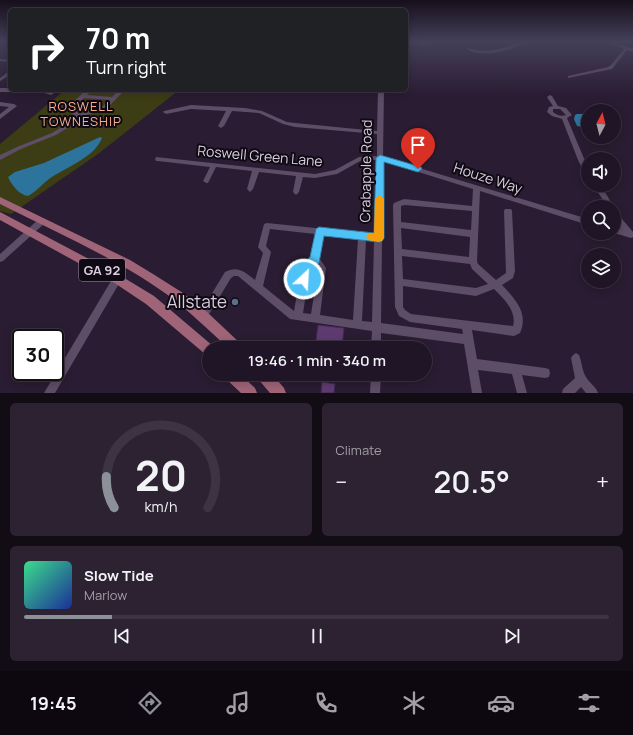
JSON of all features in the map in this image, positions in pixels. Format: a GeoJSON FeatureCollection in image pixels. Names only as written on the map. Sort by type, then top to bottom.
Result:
{"type":"FeatureCollection","features":[{"type":"Feature","properties":{"kind":"main road","name":"GA 92"},"geometry":{"type":"LineString","coordinates":[[0,200],[126,263],[179,297],[203,316],[230,341]]}},
{"type":"Feature","properties":{"kind":"main road","name":"GA 92"},"geometry":{"type":"LineString","coordinates":[[0,216],[117,279],[150,300],[202,344]]}},
{"type":"Feature","properties":{"kind":"main road"},"geometry":{"type":"LineString","coordinates":[[239,381],[250,393]]}},
{"type":"Feature","properties":{"kind":"main road"},"geometry":{"type":"LineString","coordinates":[[268,381],[279,393]]}},
{"type":"Feature","properties":{"kind":"street"},"geometry":{"type":"LineString","coordinates":[[570,77],[610,68],[617,59]]}},
{"type":"Feature","properties":{"kind":"street"},"geometry":{"type":"LineString","coordinates":[[47,92],[51,93]]}},
{"type":"Feature","properties":{"kind":"street"},"geometry":{"type":"LineString","coordinates":[[79,115],[70,108],[86,92]]}},
{"type":"Feature","properties":{"kind":"street"},"geometry":{"type":"LineString","coordinates":[[0,158],[19,148],[54,134],[67,126],[79,115],[104,108],[120,92]]}},
{"type":"Feature","properties":{"kind":"street","name":"Crabapple Road"},"geometry":{"type":"LineString","coordinates":[[376,341],[381,92]]}},
{"type":"Feature","properties":{"kind":"street"},"geometry":{"type":"LineString","coordinates":[[82,96],[113,99]]}},
{"type":"Feature","properties":{"kind":"street"},"geometry":{"type":"LineString","coordinates":[[550,97],[556,107],[551,108],[550,112],[564,118],[570,129],[581,162]]}},
{"type":"Feature","properties":{"kind":"street"},"geometry":{"type":"LineString","coordinates":[[0,104],[14,106],[0,117]]}},
{"type":"Feature","properties":{"kind":"street"},"geometry":{"type":"LineString","coordinates":[[166,112],[191,107],[230,109],[260,112],[285,123],[295,125],[380,132]]}},
{"type":"Feature","properties":{"kind":"street"},"geometry":{"type":"LineString","coordinates":[[221,126],[230,109]]}},
{"type":"Feature","properties":{"kind":"street"},"geometry":{"type":"LineString","coordinates":[[0,153],[19,148]]}},
{"type":"Feature","properties":{"kind":"street","name":"Roswell Green Lane"},"geometry":{"type":"LineString","coordinates":[[158,159],[315,176],[327,175],[345,168],[360,158],[380,158]]}},
{"type":"Feature","properties":{"kind":"street","name":"Houze Way"},"geometry":{"type":"LineString","coordinates":[[380,158],[581,220]]}},
{"type":"Feature","properties":{"kind":"street"},"geometry":{"type":"LineString","coordinates":[[206,181],[214,165]]}},
{"type":"Feature","properties":{"kind":"street"},"geometry":{"type":"LineString","coordinates":[[250,189],[256,170]]}},
{"type":"Feature","properties":{"kind":"street"},"geometry":{"type":"LineString","coordinates":[[296,192],[300,175]]}},
{"type":"Feature","properties":{"kind":"street"},"geometry":{"type":"LineString","coordinates":[[476,188],[476,209],[473,261],[475,266],[511,300],[516,307],[520,323],[517,330],[514,332],[405,316],[399,307],[397,206],[401,203],[476,209]]}},
{"type":"Feature","properties":{"kind":"street"},"geometry":{"type":"LineString","coordinates":[[398,282],[476,292],[495,285],[510,275],[511,271],[508,211]]}},
{"type":"Feature","properties":{"kind":"street"},"geometry":{"type":"LineString","coordinates":[[0,259],[42,221]]}},
{"type":"Feature","properties":{"kind":"street"},"geometry":{"type":"LineString","coordinates":[[621,223],[632,236]]}},
{"type":"Feature","properties":{"kind":"street"},"geometry":{"type":"LineString","coordinates":[[398,225],[474,234]]}},
{"type":"Feature","properties":{"kind":"street"},"geometry":{"type":"LineString","coordinates":[[258,287],[267,252],[262,247],[267,226],[379,238]]}},
{"type":"Feature","properties":{"kind":"street"},"geometry":{"type":"LineString","coordinates":[[298,316],[306,266],[315,259],[319,231]]}},
{"type":"Feature","properties":{"kind":"street"},"geometry":{"type":"LineString","coordinates":[[621,232],[632,236]]}},
{"type":"Feature","properties":{"kind":"street"},"geometry":{"type":"LineString","coordinates":[[357,325],[362,236]]}},
{"type":"Feature","properties":{"kind":"street"},"geometry":{"type":"LineString","coordinates":[[398,252],[473,261]]}},
{"type":"Feature","properties":{"kind":"street"},"geometry":{"type":"LineString","coordinates":[[315,259],[322,268],[315,318]]}},
{"type":"Feature","properties":{"kind":"street"},"geometry":{"type":"LineString","coordinates":[[203,316],[231,273],[240,274],[293,316],[469,340]]}},
{"type":"Feature","properties":{"kind":"street"},"geometry":{"type":"LineString","coordinates":[[49,393],[117,279]]}},
{"type":"Feature","properties":{"kind":"street"},"geometry":{"type":"LineString","coordinates":[[466,325],[477,393]]}},
{"type":"Feature","properties":{"kind":"street"},"geometry":{"type":"LineString","coordinates":[[576,358],[581,380],[593,393]]}},
{"type":"Feature","properties":{"kind":"street"},"geometry":{"type":"LineString","coordinates":[[473,364],[545,374]]}},
{"type":"Feature","properties":{"kind":"street"},"geometry":{"type":"LineString","coordinates":[[516,370],[522,393]]}},
{"type":"Feature","properties":{"kind":"street"},"geometry":{"type":"LineString","coordinates":[[567,393],[581,380]]}},
{"type":"Feature","properties":{"kind":"street"},"geometry":{"type":"LineString","coordinates":[[375,393],[376,381]]}},
{"type":"Feature","properties":{"kind":"shaded area"},"geometry":{"type":"Polygon","coordinates":[[[63,92],[176,92],[98,154],[11,214],[0,211],[0,144],[63,92]]]}},
{"type":"Feature","properties":{"kind":"water"},"geometry":{"type":"Polygon","coordinates":[[[581,114],[581,127],[577,126],[574,119],[575,115],[581,114]]]}},
{"type":"Feature","properties":{"kind":"water"},"geometry":{"type":"Polygon","coordinates":[[[100,137],[102,138],[98,145],[86,157],[49,179],[28,196],[22,194],[13,186],[8,177],[15,172],[44,163],[100,137]]]}},
{"type":"Feature","properties":{"kind":"building"},"geometry":{"type":"Polygon","coordinates":[[[318,325],[344,328],[343,341],[316,341],[318,325]]]}},
{"type":"Feature","properties":{"kind":"building"},"geometry":{"type":"Polygon","coordinates":[[[322,382],[335,384],[334,393],[321,393],[322,382]]]}},
{"type":"Feature","properties":{"kind":"slow traffic"},"geometry":{"type":"LineString","coordinates":[[371,237],[379,238],[379,199]]}},
{"type":"Feature","properties":{"kind":"place","name":"Allstate"},"geometry":{"type":"Point","coordinates":[235,302]}},
{"type":"Feature","properties":{"kind":"district","name":"ROSWELL TOWNESHIP"},"geometry":{"type":"Point","coordinates":[81,114]}},
{"type":"Feature","properties":{"kind":"route"},"geometry":{"type":"LineString","coordinates":[[304,279],[306,266],[315,259],[319,231],[379,238],[380,158],[418,169]]}}]}
